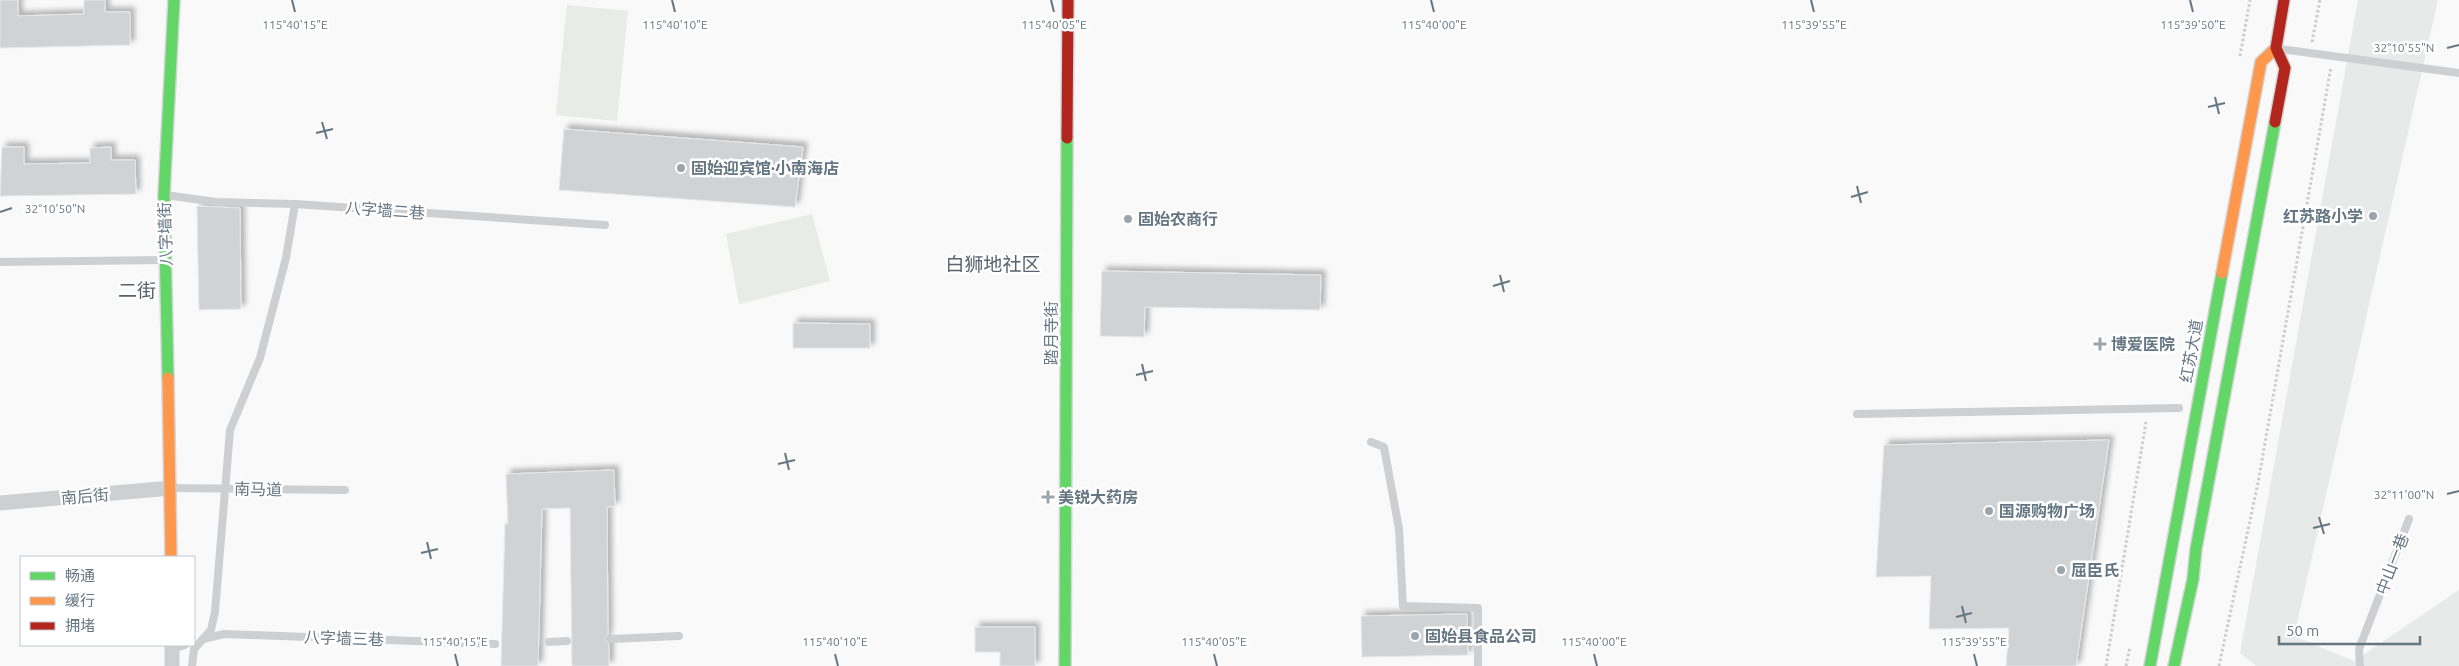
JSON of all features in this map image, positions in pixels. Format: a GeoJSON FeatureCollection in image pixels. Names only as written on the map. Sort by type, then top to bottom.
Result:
{"type":"FeatureCollection","features":[{"type":"Feature","properties":{"kind":"main road","name":"八字墙街"},"geometry":{"type":"LineString","coordinates":[[171,556],[164,195],[174,0]]}},
{"type":"Feature","properties":{"kind":"main road","name":"踏月寺街"},"geometry":{"type":"LineString","coordinates":[[1065,666],[1068,0]]}},
{"type":"Feature","properties":{"kind":"main road"},"geometry":{"type":"LineString","coordinates":[[2174,666],[2193,579],[2198,539],[2285,68],[2276,48],[2284,0]]}},
{"type":"Feature","properties":{"kind":"main road","name":"红苏大道"},"geometry":{"type":"LineString","coordinates":[[2150,666],[2261,62],[2276,48]]}},
{"type":"Feature","properties":{"kind":"main road"},"geometry":{"type":"LineString","coordinates":[[2177,654],[2180,666]]}},
{"type":"Feature","properties":{"kind":"street","name":"南后街"},"geometry":{"type":"LineString","coordinates":[[0,503],[171,488]]}},
{"type":"Feature","properties":{"kind":"street"},"geometry":{"type":"LineString","coordinates":[[172,666],[176,646]]}},
{"type":"Feature","properties":{"kind":"lane"},"geometry":{"type":"LineString","coordinates":[[2276,48],[2459,73]]}},
{"type":"Feature","properties":{"kind":"lane","name":"八字墙二巷"},"geometry":{"type":"LineString","coordinates":[[164,195],[215,202],[295,204],[605,225]]}},
{"type":"Feature","properties":{"kind":"lane"},"geometry":{"type":"LineString","coordinates":[[192,666],[194,649],[211,630],[215,612],[230,430],[260,358],[286,258],[295,204]]}},
{"type":"Feature","properties":{"kind":"lane"},"geometry":{"type":"LineString","coordinates":[[0,262],[166,260]]}},
{"type":"Feature","properties":{"kind":"lane"},"geometry":{"type":"LineString","coordinates":[[1857,414],[2179,408]]}},
{"type":"Feature","properties":{"kind":"lane"},"geometry":{"type":"LineString","coordinates":[[1371,442],[1384,447],[1398,529],[1403,606],[1478,608],[1478,666]]}},
{"type":"Feature","properties":{"kind":"lane","name":"南马道"},"geometry":{"type":"LineString","coordinates":[[171,488],[345,490]]}},
{"type":"Feature","properties":{"kind":"lane","name":"中山一巷"},"geometry":{"type":"LineString","coordinates":[[2360,666],[2359,649],[2409,519]]}},
{"type":"Feature","properties":{"kind":"lane","name":"八字墙三巷"},"geometry":{"type":"LineString","coordinates":[[195,642],[224,634],[494,644]]}},
{"type":"Feature","properties":{"kind":"lane"},"geometry":{"type":"LineString","coordinates":[[611,639],[679,636]]}},
{"type":"Feature","properties":{"kind":"lane"},"geometry":{"type":"LineString","coordinates":[[550,642],[567,641]]}},
{"type":"Feature","properties":{"kind":"path"},"geometry":{"type":"LineString","coordinates":[[2219,666],[2258,484],[2333,56]]}},
{"type":"Feature","properties":{"kind":"path"},"geometry":{"type":"LineString","coordinates":[[2106,666],[2148,409]]}},
{"type":"Feature","properties":{"kind":"shaded area"},"geometry":{"type":"Polygon","coordinates":[[[2358,0],[2438,0],[2294,636],[2354,661],[2459,590],[2459,666],[2256,666],[2240,653],[2358,0]]]}},
{"type":"Feature","properties":{"kind":"shaded area"},"geometry":{"type":"Polygon","coordinates":[[[567,5],[628,11],[617,121],[556,115],[567,5]]]}},
{"type":"Feature","properties":{"kind":"shaded area"},"geometry":{"type":"Polygon","coordinates":[[[812,214],[830,281],[739,304],[726,234],[812,214]]]}},
{"type":"Feature","properties":{"kind":"building"},"geometry":{"type":"Polygon","coordinates":[[[0,0],[18,0],[18,16],[84,14],[84,0],[105,0],[105,12],[130,12],[130,45],[0,48],[0,0]]]}},
{"type":"Feature","properties":{"kind":"building","name":"固始迎宾馆·小南海店"},"geometry":{"type":"Polygon","coordinates":[[[564,129],[803,147],[795,207],[559,190],[564,129]]]}},
{"type":"Feature","properties":{"kind":"building"},"geometry":{"type":"Polygon","coordinates":[[[2,147],[24,147],[24,164],[90,163],[90,148],[111,147],[111,160],[135,160],[136,194],[0,196],[2,147]]]}},
{"type":"Feature","properties":{"kind":"building"},"geometry":{"type":"Polygon","coordinates":[[[197,206],[240,208],[241,309],[199,310],[197,206]]]}},
{"type":"Feature","properties":{"kind":"building"},"geometry":{"type":"Polygon","coordinates":[[[1102,271],[1321,275],[1320,310],[1145,307],[1144,337],[1100,336],[1102,271]]]}},
{"type":"Feature","properties":{"kind":"building"},"geometry":{"type":"Polygon","coordinates":[[[793,323],[870,324],[870,348],[793,348],[793,323]]]}},
{"type":"Feature","properties":{"kind":"building","name":"国源购物广场"},"geometry":{"type":"Polygon","coordinates":[[[2109,440],[2076,666],[2006,666],[2009,628],[1929,629],[1931,576],[1876,577],[1884,445],[2109,440]]]}},
{"type":"Feature","properties":{"kind":"building"},"geometry":{"type":"Polygon","coordinates":[[[614,470],[615,506],[607,507],[608,634],[605,639],[609,644],[609,666],[572,666],[570,508],[542,509],[538,666],[501,666],[505,524],[508,524],[506,474],[614,470]]]}},
{"type":"Feature","properties":{"kind":"building","name":"固始县食品公司"},"geometry":{"type":"Polygon","coordinates":[[[1467,614],[1468,655],[1362,657],[1361,616],[1467,614]]]}},
{"type":"Feature","properties":{"kind":"building"},"geometry":{"type":"Polygon","coordinates":[[[975,627],[1035,627],[1035,666],[1000,666],[1000,652],[975,652],[975,627]]]}},
{"type":"Feature","properties":{"kind":"traffic: fast"},"geometry":{"type":"LineString","coordinates":[[168,378],[164,195],[174,0]]}},
{"type":"Feature","properties":{"kind":"traffic: fast"},"geometry":{"type":"LineString","coordinates":[[2174,666],[2193,579],[2196,549],[2275,122]]}},
{"type":"Feature","properties":{"kind":"traffic: fast"},"geometry":{"type":"LineString","coordinates":[[1065,666],[1067,138]]}},
{"type":"Feature","properties":{"kind":"traffic: fast"},"geometry":{"type":"LineString","coordinates":[[2150,666],[2222,273]]}},
{"type":"Feature","properties":{"kind":"traffic: slow"},"geometry":{"type":"LineString","coordinates":[[2222,273],[2261,62],[2276,48]]}},
{"type":"Feature","properties":{"kind":"traffic: slow"},"geometry":{"type":"LineString","coordinates":[[168,378],[171,556]]}},
{"type":"Feature","properties":{"kind":"traffic: jam"},"geometry":{"type":"LineString","coordinates":[[1067,138],[1068,0]]}},
{"type":"Feature","properties":{"kind":"traffic: jam"},"geometry":{"type":"LineString","coordinates":[[2275,122],[2285,68],[2276,48],[2284,0]]}},
{"type":"Feature","properties":{"kind":"place","name":"固始迎宾馆·小南海店"},"geometry":{"type":"Point","coordinates":[681,168]}},
{"type":"Feature","properties":{"kind":"place","name":"红苏路小学"},"geometry":{"type":"Point","coordinates":[2373,216]}},
{"type":"Feature","properties":{"kind":"place","name":"固始农商行"},"geometry":{"type":"Point","coordinates":[1128,219]}},
{"type":"Feature","properties":{"kind":"place","name":"博爱医院"},"geometry":{"type":"Point","coordinates":[2100,344]}},
{"type":"Feature","properties":{"kind":"place","name":"美锐大药房"},"geometry":{"type":"Point","coordinates":[1048,497]}},
{"type":"Feature","properties":{"kind":"place","name":"国源购物广场"},"geometry":{"type":"Point","coordinates":[1989,511]}},
{"type":"Feature","properties":{"kind":"place","name":"屈臣氏"},"geometry":{"type":"Point","coordinates":[2061,570]}},
{"type":"Feature","properties":{"kind":"place","name":"固始县食品公司"},"geometry":{"type":"Point","coordinates":[1415,636]}},
{"type":"Feature","properties":{"kind":"district","name":"白狮地社区"},"geometry":{"type":"Point","coordinates":[993,264]}},
{"type":"Feature","properties":{"kind":"district","name":"二街"},"geometry":{"type":"Point","coordinates":[137,290]}}]}
